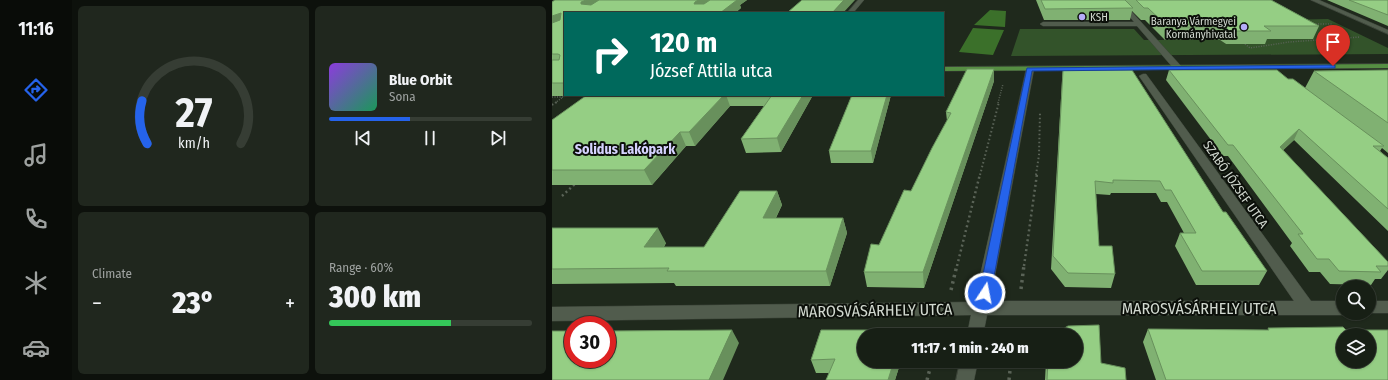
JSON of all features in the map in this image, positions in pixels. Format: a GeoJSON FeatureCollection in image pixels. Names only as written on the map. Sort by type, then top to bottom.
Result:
{"type":"FeatureCollection","features":[{"type":"Feature","properties":{"kind":"main road"},"geometry":{"type":"LineString","coordinates":[[944,69],[1388,66]]}},
{"type":"Feature","properties":{"kind":"street"},"geometry":{"type":"LineString","coordinates":[[851,12],[861,0]]}},
{"type":"Feature","properties":{"kind":"street"},"geometry":{"type":"LineString","coordinates":[[1118,0],[1178,68]]}},
{"type":"Feature","properties":{"kind":"street"},"geometry":{"type":"LineString","coordinates":[[1314,0],[1388,32]]}},
{"type":"Feature","properties":{"kind":"street"},"geometry":{"type":"LineString","coordinates":[[1043,24],[1139,24]]}},
{"type":"Feature","properties":{"kind":"street"},"geometry":{"type":"LineString","coordinates":[[1268,67],[1279,76]]}},
{"type":"Feature","properties":{"kind":"street"},"geometry":{"type":"LineString","coordinates":[[978,328],[1030,69]]}},
{"type":"Feature","properties":{"kind":"street","name":"SZABÓ JÓZSEF UTCA"},"geometry":{"type":"LineString","coordinates":[[1143,76],[1307,308]]}},
{"type":"Feature","properties":{"kind":"street"},"geometry":{"type":"LineString","coordinates":[[1376,308],[1388,307]]}},
{"type":"Feature","properties":{"kind":"street","name":"MAROSVÁSÁRHELY UTCA"},"geometry":{"type":"LineString","coordinates":[[552,314],[982,308],[1336,308]]}},
{"type":"Feature","properties":{"kind":"street"},"geometry":{"type":"LineString","coordinates":[[965,380],[968,368]]}},
{"type":"Feature","properties":{"kind":"path"},"geometry":{"type":"LineString","coordinates":[[1309,24],[1332,24]]}},
{"type":"Feature","properties":{"kind":"path"},"geometry":{"type":"LineString","coordinates":[[1245,44],[1250,48],[1289,42],[1366,36]]}},
{"type":"Feature","properties":{"kind":"path"},"geometry":{"type":"LineString","coordinates":[[941,328],[1004,77]]}},
{"type":"Feature","properties":{"kind":"path"},"geometry":{"type":"LineString","coordinates":[[552,97],[564,97]]}},
{"type":"Feature","properties":{"kind":"path"},"geometry":{"type":"LineString","coordinates":[[552,105],[564,97]]}},
{"type":"Feature","properties":{"kind":"path"},"geometry":{"type":"LineString","coordinates":[[1016,328],[1039,155],[1041,108]]}},
{"type":"Feature","properties":{"kind":"path"},"geometry":{"type":"LineString","coordinates":[[562,196],[579,180]]}},
{"type":"Feature","properties":{"kind":"path"},"geometry":{"type":"LineString","coordinates":[[926,380],[930,368]]}},
{"type":"Feature","properties":{"kind":"path"},"geometry":{"type":"LineString","coordinates":[[1009,380],[1010,368]]}},
{"type":"Feature","properties":{"kind":"shaded area"},"geometry":{"type":"Polygon","coordinates":[[[990,10],[1006,11],[1005,27],[974,25],[990,10]]]}},
{"type":"Feature","properties":{"kind":"shaded area"},"geometry":{"type":"Polygon","coordinates":[[[1328,19],[1388,48],[1388,54],[1011,56],[1020,29],[1134,29],[1144,40],[1220,40],[1226,44],[1265,44],[1259,39],[1281,20],[1328,19]]]}},
{"type":"Feature","properties":{"kind":"shaded area"},"geometry":{"type":"Polygon","coordinates":[[[973,28],[1004,30],[993,55],[959,52],[973,28]]]}},
{"type":"Feature","properties":{"kind":"building"},"geometry":{"type":"Polygon","coordinates":[[[555,0],[586,0],[581,2],[581,4],[591,5],[599,0],[698,0],[694,4],[704,4],[710,0],[737,0],[721,12],[564,12],[564,83],[552,83],[552,60],[559,60],[560,55],[552,54],[552,23],[560,20],[561,13],[552,16],[552,2],[555,0]]]}},
{"type":"Feature","properties":{"kind":"building"},"geometry":{"type":"Polygon","coordinates":[[[802,0],[844,0],[833,12],[788,12],[802,0]]]}},
{"type":"Feature","properties":{"kind":"building"},"geometry":{"type":"Polygon","coordinates":[[[1041,0],[1125,0],[1133,8],[1045,9],[1041,0]]]}},
{"type":"Feature","properties":{"kind":"building"},"geometry":{"type":"Polygon","coordinates":[[[1136,0],[1271,0],[1319,26],[1264,26],[1271,31],[1230,31],[1224,27],[1168,27],[1148,8],[1144,8],[1136,0]]]}},
{"type":"Feature","properties":{"kind":"building"},"geometry":{"type":"Polygon","coordinates":[[[1349,0],[1388,0],[1388,15],[1349,0]]]}},
{"type":"Feature","properties":{"kind":"building"},"geometry":{"type":"Polygon","coordinates":[[[967,69],[994,69],[923,272],[864,272],[871,244],[879,245],[904,190],[911,191],[951,113],[946,112],[967,69]]]}},
{"type":"Feature","properties":{"kind":"building"},"geometry":{"type":"Polygon","coordinates":[[[1063,70],[1132,70],[1223,212],[1226,212],[1267,271],[1202,271],[1180,233],[1196,233],[1171,190],[1165,190],[1160,181],[1113,180],[1113,183],[1095,181],[1099,246],[1112,246],[1115,274],[1068,273],[1053,256],[1063,70]]]}},
{"type":"Feature","properties":{"kind":"building"},"geometry":{"type":"Polygon","coordinates":[[[1169,70],[1277,70],[1288,79],[1293,79],[1384,146],[1373,146],[1388,158],[1388,209],[1299,129],[1280,147],[1388,262],[1388,266],[1376,266],[1381,272],[1339,271],[1329,259],[1317,259],[1298,234],[1303,234],[1233,145],[1228,145],[1169,70]]]}},
{"type":"Feature","properties":{"kind":"building"},"geometry":{"type":"Polygon","coordinates":[[[1388,70],[1388,123],[1314,71],[1388,70]]]}},
{"type":"Feature","properties":{"kind":"building"},"geometry":{"type":"Polygon","coordinates":[[[586,96],[723,96],[689,132],[680,132],[644,170],[552,170],[552,120],[586,96]]]}},
{"type":"Feature","properties":{"kind":"building"},"geometry":{"type":"Polygon","coordinates":[[[771,96],[802,96],[777,138],[741,139],[771,96]]]}},
{"type":"Feature","properties":{"kind":"building"},"geometry":{"type":"Polygon","coordinates":[[[852,96],[887,96],[871,151],[829,151],[852,96]]]}},
{"type":"Feature","properties":{"kind":"building"},"geometry":{"type":"Polygon","coordinates":[[[740,191],[777,191],[763,218],[843,218],[826,271],[667,271],[669,268],[552,269],[552,228],[658,228],[644,247],[704,247],[740,191]]]}},
{"type":"Feature","properties":{"kind":"building"},"geometry":{"type":"Polygon","coordinates":[[[1099,325],[1101,363],[1125,368],[1126,380],[1047,380],[1048,368],[1083,368],[1083,328],[1064,328],[1068,326],[1099,325]]]}},
{"type":"Feature","properties":{"kind":"building"},"geometry":{"type":"Polygon","coordinates":[[[1343,327],[1344,328],[1336,328],[1336,368],[1376,368],[1376,330],[1388,330],[1388,380],[1166,380],[1148,329],[1269,330],[1268,328],[1343,327]]]}},
{"type":"Feature","properties":{"kind":"building"},"geometry":{"type":"Polygon","coordinates":[[[732,330],[709,380],[552,380],[552,331],[564,331],[564,368],[616,368],[616,331],[732,330]]]}},
{"type":"Feature","properties":{"kind":"building"},"geometry":{"type":"Polygon","coordinates":[[[821,330],[857,330],[857,368],[892,368],[888,380],[826,380],[835,359],[811,360],[821,330]]]}},
{"type":"Feature","properties":{"kind":"place","name":"KSH"},"geometry":{"type":"Point","coordinates":[1082,17]}},
{"type":"Feature","properties":{"kind":"place","name":"Baranya Vármegyei Kormányhivatal"},"geometry":{"type":"Point","coordinates":[1244,27]}},
{"type":"Feature","properties":{"kind":"district","name":"Solidus Lakópark"},"geometry":{"type":"Point","coordinates":[625,149]}},
{"type":"Feature","properties":{"kind":"route"},"geometry":{"type":"LineString","coordinates":[[985,293],[1030,69],[1333,66]]}}]}
